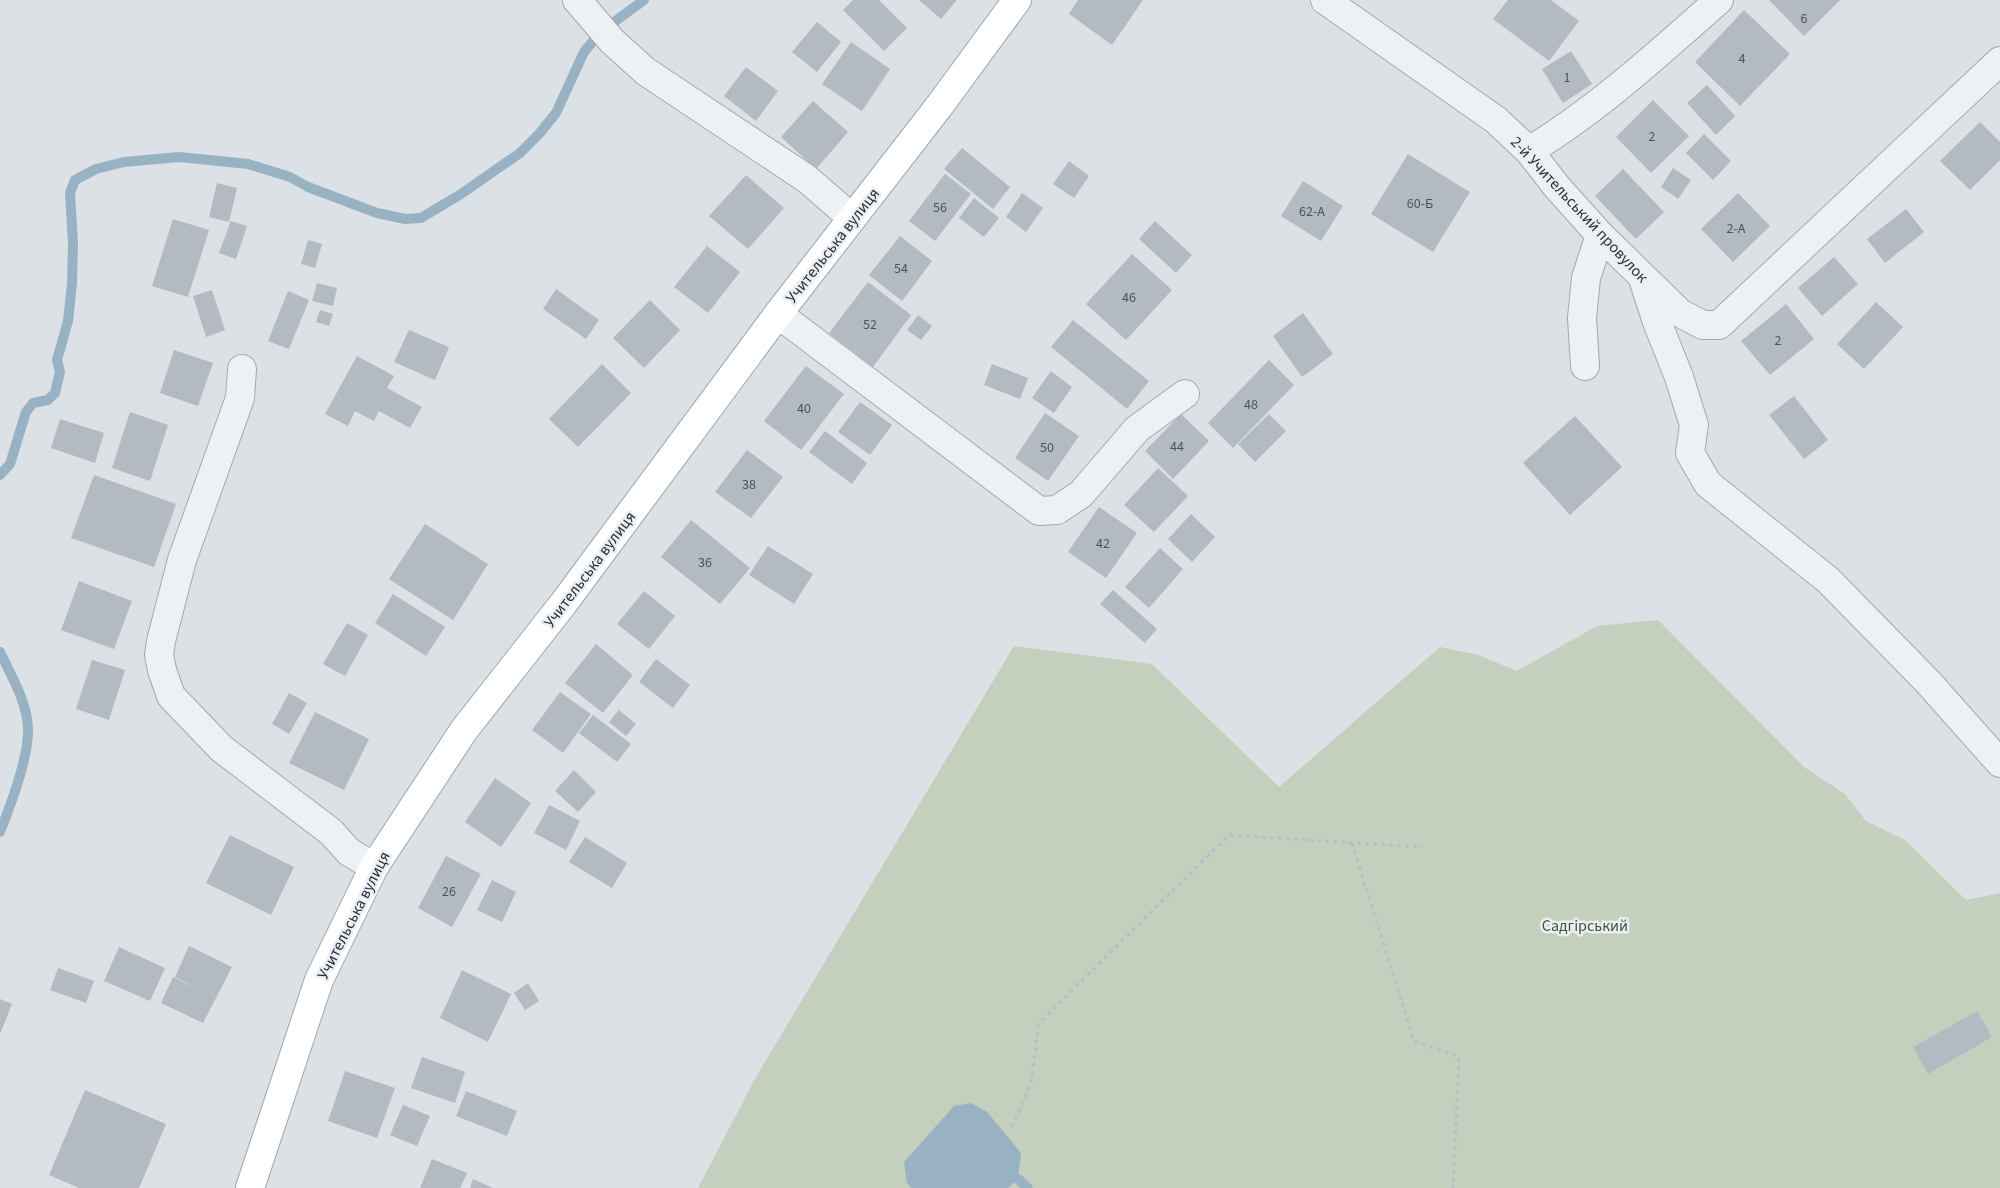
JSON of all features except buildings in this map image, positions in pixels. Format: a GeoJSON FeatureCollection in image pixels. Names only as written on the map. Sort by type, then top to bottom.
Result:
{"type":"FeatureCollection","features":[{"type":"Feature","properties":{"kind":"main road","name":"Учительська вулиця"},"geometry":{"type":"LineString","coordinates":[[250,1188],[319,980],[374,867],[464,730],[563,604],[778,314],[940,105],[1017,0]]}},
{"type":"Feature","properties":{"kind":"street"},"geometry":{"type":"LineString","coordinates":[[577,0],[612,41],[645,71],[807,179],[852,218]]}},
{"type":"Feature","properties":{"kind":"street","name":"2-й Учительський провулок"},"geometry":{"type":"LineString","coordinates":[[1325,0],[1496,120],[1529,151],[1556,188],[1643,278],[1680,313],[1703,325],[1719,325],[2000,61]]}},
{"type":"Feature","properties":{"kind":"street"},"geometry":{"type":"LineString","coordinates":[[1529,151],[1562,131],[1595,107],[1718,0]]}},
{"type":"Feature","properties":{"kind":"street"},"geometry":{"type":"LineString","coordinates":[[1585,366],[1582,318],[1586,278],[1600,235]]}},
{"type":"Feature","properties":{"kind":"street"},"geometry":{"type":"LineString","coordinates":[[1643,278],[1657,322],[1680,376],[1694,425],[1690,453],[1708,484],[1828,580],[1928,682],[2000,763]]}},
{"type":"Feature","properties":{"kind":"street"},"geometry":{"type":"LineString","coordinates":[[778,314],[1039,511],[1057,510],[1080,494],[1137,429],[1185,394]]}},
{"type":"Feature","properties":{"kind":"street"},"geometry":{"type":"LineString","coordinates":[[242,369],[240,398],[182,560],[161,641],[159,656],[162,670],[170,696],[222,749],[331,832],[349,852],[374,867]]}},
{"type":"Feature","properties":{"kind":"path"},"geometry":{"type":"LineString","coordinates":[[1012,1127],[1031,1083],[1039,1023],[1229,835],[1422,847]]}},
{"type":"Feature","properties":{"kind":"path"},"geometry":{"type":"LineString","coordinates":[[1352,843],[1414,1041],[1459,1057],[1453,1188]]}},
{"type":"Feature","properties":{"kind":"green space","name":"Садгірський"},"geometry":{"type":"Polygon","coordinates":[[[1658,620],[1804,767],[1845,794],[1866,821],[1905,840],[1966,900],[2000,893],[2000,1188],[698,1188],[756,1077],[1014,646],[1152,664],[1279,787],[1440,647],[1478,655],[1517,671],[1597,626],[1658,620]]]}},
{"type":"Feature","properties":{"kind":"water"},"geometry":{"type":"Polygon","coordinates":[[[971,1103],[987,1112],[1021,1153],[1018,1179],[1008,1188],[911,1188],[907,1183],[904,1162],[954,1106],[971,1103]]]}},
{"type":"Feature","properties":{"kind":"waterway"},"geometry":{"type":"LineString","coordinates":[[606,28],[644,0]]}},
{"type":"Feature","properties":{"kind":"waterway"},"geometry":{"type":"LineString","coordinates":[[0,475],[10,464],[26,412],[33,403],[48,400],[55,393],[60,372],[57,360],[68,321],[72,283],[73,242],[70,193],[75,180],[96,169],[124,162],[179,157],[248,164],[290,177],[308,187],[377,213],[405,219],[421,218],[461,194],[520,153],[539,134],[556,113],[584,52],[599,34]]}},
{"type":"Feature","properties":{"kind":"waterway"},"geometry":{"type":"LineString","coordinates":[[0,652],[22,699],[28,728],[26,753],[0,832]]}},
{"type":"Feature","properties":{"kind":"waterway"},"geometry":{"type":"LineString","coordinates":[[1018,1179],[1028,1188]]}}]}
